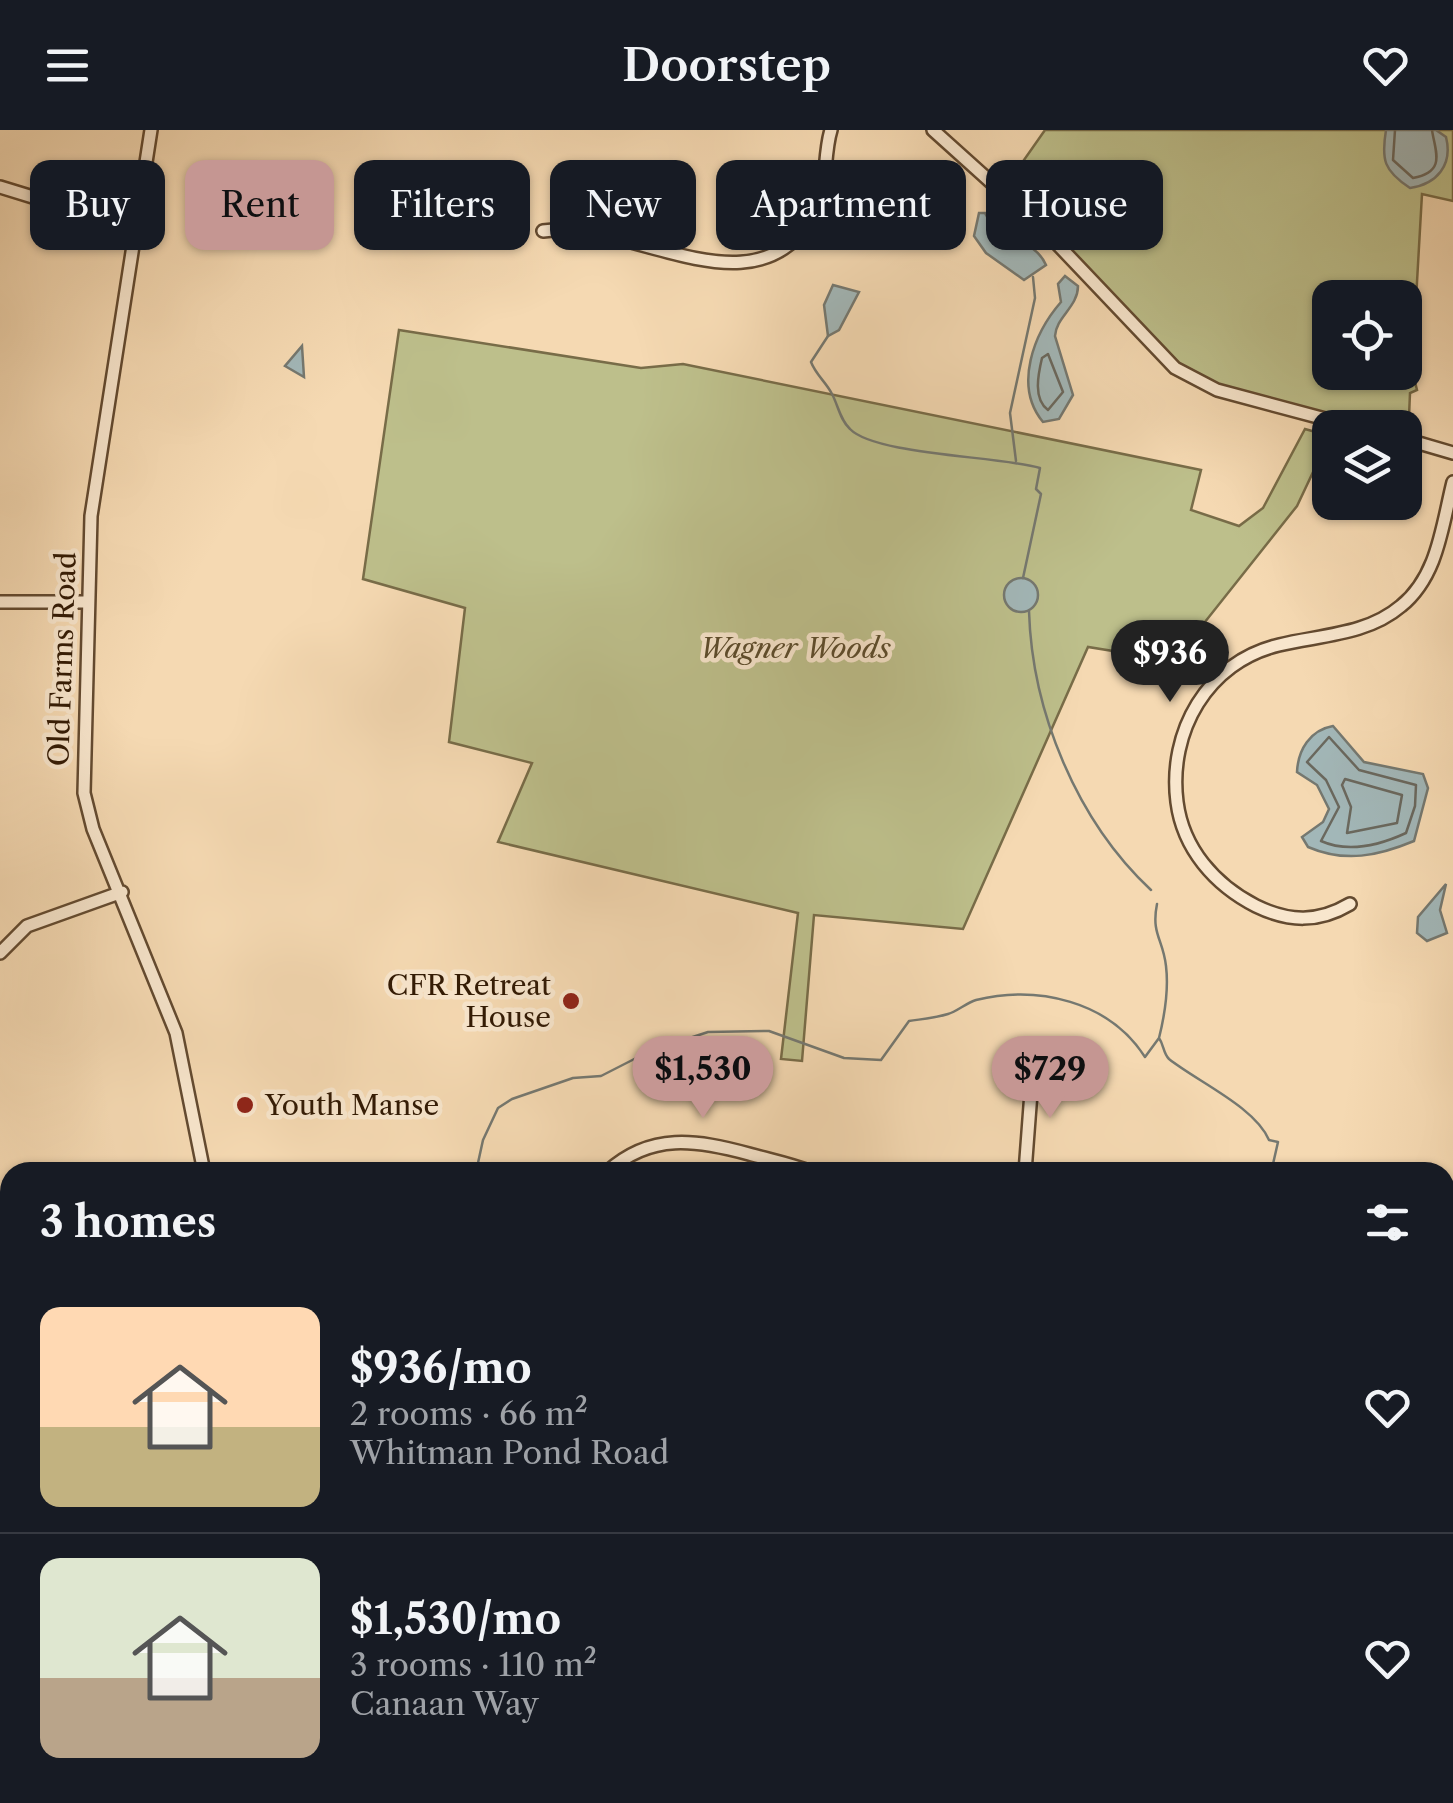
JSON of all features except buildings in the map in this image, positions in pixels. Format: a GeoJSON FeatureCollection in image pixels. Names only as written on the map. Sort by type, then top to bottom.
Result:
{"type":"FeatureCollection","features":[{"type":"Feature","properties":{"kind":"street","name":"Old Farms Road"},"geometry":{"type":"LineString","coordinates":[[146,160],[151,130]]}},
{"type":"Feature","properties":{"kind":"street"},"geometry":{"type":"LineString","coordinates":[[542,231],[611,237],[742,266],[769,259],[788,247],[818,210],[831,130]]}},
{"type":"Feature","properties":{"kind":"street"},"geometry":{"type":"LineString","coordinates":[[934,130],[1044,229],[1176,368],[1217,390],[1312,415]]}},
{"type":"Feature","properties":{"kind":"street"},"geometry":{"type":"LineString","coordinates":[[0,187],[30,196]]}},
{"type":"Feature","properties":{"kind":"street","name":"Old Farms Road"},"geometry":{"type":"LineString","coordinates":[[132,250],[92,516],[84,794],[93,829],[122,892],[176,1033],[202,1162]]}},
{"type":"Feature","properties":{"kind":"street"},"geometry":{"type":"LineString","coordinates":[[1422,444],[1453,454]]}},
{"type":"Feature","properties":{"kind":"street"},"geometry":{"type":"LineString","coordinates":[[1350,904],[1329,916],[1303,920],[1270,912],[1224,890],[1193,849],[1178,815],[1174,778],[1178,746],[1196,702],[1239,662],[1266,648],[1362,628],[1408,600],[1432,568],[1453,482]]}},
{"type":"Feature","properties":{"kind":"street"},"geometry":{"type":"LineString","coordinates":[[0,602],[88,602]]}},
{"type":"Feature","properties":{"kind":"street"},"geometry":{"type":"LineString","coordinates":[[0,953],[27,926],[122,892]]}},
{"type":"Feature","properties":{"kind":"street"},"geometry":{"type":"LineString","coordinates":[[1027,1162],[1033,1066]]}},
{"type":"Feature","properties":{"kind":"street"},"geometry":{"type":"LineString","coordinates":[[623,1162],[644,1149],[690,1140],[773,1162]]}},
{"type":"Feature","properties":{"kind":"green space"},"geometry":{"type":"Polygon","coordinates":[[[1045,130],[1453,130],[1453,201],[1422,194],[1417,280],[1312,280],[1312,390],[1417,390],[1410,393],[1409,410],[1312,410],[1312,415],[1217,390],[1175,368],[1063,250],[1163,250],[1163,160],[1024,160],[1045,130]]]}},
{"type":"Feature","properties":{"kind":"green space","name":"Wagner Woods"},"geometry":{"type":"Polygon","coordinates":[[[399,330],[641,368],[683,364],[1201,470],[1191,510],[1239,526],[1263,508],[1305,429],[1312,431],[1312,474],[1297,506],[1174,661],[1088,647],[963,929],[814,915],[802,1061],[781,1059],[798,913],[498,842],[532,763],[449,742],[465,608],[363,579],[399,330]]]}},
{"type":"Feature","properties":{"kind":"water"},"geometry":{"type":"Polygon","coordinates":[[[1386,130],[1436,130],[1446,137],[1447,156],[1441,172],[1420,186],[1410,188],[1401,182],[1386,164],[1386,130]]]}},
{"type":"Feature","properties":{"kind":"water"},"geometry":{"type":"Polygon","coordinates":[[[979,213],[985,213],[986,250],[1034,250],[1046,265],[1024,280],[986,253],[974,236],[979,213]]]}},
{"type":"Feature","properties":{"kind":"water"},"geometry":{"type":"Polygon","coordinates":[[[1065,276],[1078,286],[1077,293],[1055,336],[1073,395],[1059,419],[1043,422],[1034,408],[1028,376],[1036,344],[1061,302],[1058,284],[1065,276]]]}},
{"type":"Feature","properties":{"kind":"water"},"geometry":{"type":"Polygon","coordinates":[[[833,285],[859,292],[839,330],[828,336],[824,305],[833,285]]]}},
{"type":"Feature","properties":{"kind":"water"},"geometry":{"type":"Polygon","coordinates":[[[302,346],[304,377],[285,366],[302,346]]]}},
{"type":"Feature","properties":{"kind":"water"},"geometry":{"type":"Polygon","coordinates":[[[1021,578],[1033,583],[1038,595],[1033,607],[1021,612],[1009,607],[1004,595],[1009,583],[1021,578]]]}},
{"type":"Feature","properties":{"kind":"water"},"geometry":{"type":"Polygon","coordinates":[[[1333,726],[1364,762],[1423,774],[1428,788],[1414,841],[1361,856],[1335,855],[1308,847],[1302,837],[1323,822],[1329,809],[1317,785],[1297,772],[1298,764],[1312,737],[1333,726]]]}},
{"type":"Feature","properties":{"kind":"water"},"geometry":{"type":"Polygon","coordinates":[[[1446,884],[1440,910],[1447,933],[1427,941],[1417,933],[1418,917],[1446,884]]]}},
{"type":"Feature","properties":{"kind":"waterway"},"geometry":{"type":"LineString","coordinates":[[1016,461],[1010,413],[1035,298],[1033,277]]}},
{"type":"Feature","properties":{"kind":"waterway"},"geometry":{"type":"LineString","coordinates":[[828,336],[811,362],[832,394],[841,417],[864,438],[910,450],[1040,468],[1036,489],[1041,494],[1023,578]]}},
{"type":"Feature","properties":{"kind":"waterway"},"geometry":{"type":"LineString","coordinates":[[1029,611],[1039,688],[1063,762],[1101,832],[1151,890]]}},
{"type":"Feature","properties":{"kind":"waterway"},"geometry":{"type":"LineString","coordinates":[[1157,904],[1155,923],[1165,957],[1167,984],[1159,1038]]}},
{"type":"Feature","properties":{"kind":"waterway"},"geometry":{"type":"LineString","coordinates":[[478,1162],[483,1140],[498,1108],[512,1099],[573,1078],[601,1076],[650,1051],[708,1032],[769,1031],[844,1058],[881,1060],[909,1021],[948,1014],[976,1000],[1024,995],[1070,1002],[1092,1010],[1112,1022],[1145,1057],[1159,1038],[1169,1059],[1239,1106],[1269,1140],[1278,1142],[1273,1162]]}},
{"type":"Feature","properties":{"kind":"place","name":"CFR Retreat House"},"geometry":{"type":"Point","coordinates":[571,1001]}},
{"type":"Feature","properties":{"kind":"place","name":"Youth Manse"},"geometry":{"type":"Point","coordinates":[245,1105]}}]}
